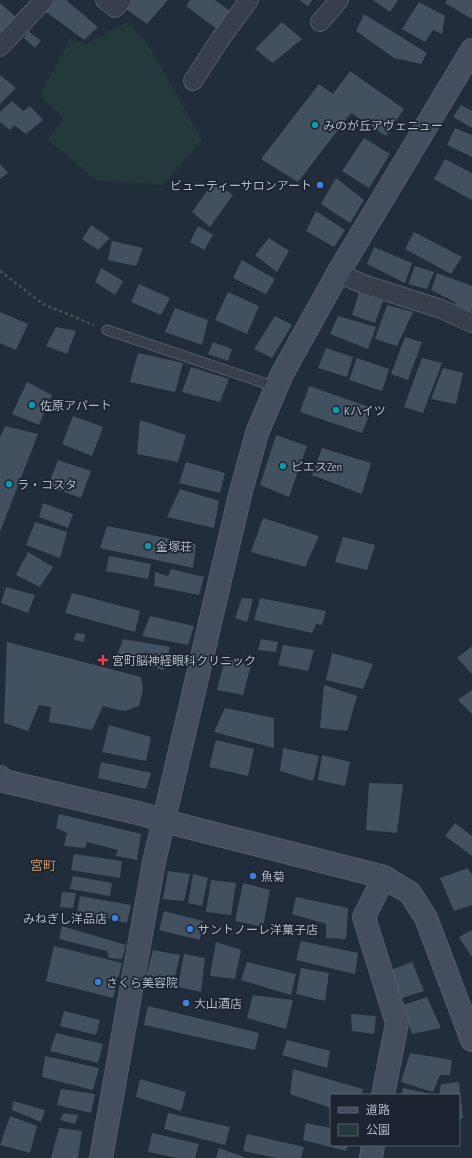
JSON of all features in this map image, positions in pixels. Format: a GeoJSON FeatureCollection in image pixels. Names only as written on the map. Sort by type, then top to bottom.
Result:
{"type":"FeatureCollection","features":[{"type":"Feature","properties":{"kind":"street"},"geometry":{"type":"LineString","coordinates":[[0,47],[44,0]]}},
{"type":"Feature","properties":{"kind":"street"},"geometry":{"type":"LineString","coordinates":[[105,0],[115,8],[122,0]]}},
{"type":"Feature","properties":{"kind":"street"},"geometry":{"type":"LineString","coordinates":[[193,81],[221,38],[249,0]]}},
{"type":"Feature","properties":{"kind":"street"},"geometry":{"type":"LineString","coordinates":[[320,22],[339,0]]}},
{"type":"Feature","properties":{"kind":"street"},"geometry":{"type":"LineString","coordinates":[[101,1158],[154,862],[240,495],[257,433],[282,374],[338,273],[472,50]]}},
{"type":"Feature","properties":{"kind":"street"},"geometry":{"type":"LineString","coordinates":[[338,273],[363,284],[441,309],[472,323]]}},
{"type":"Feature","properties":{"kind":"street"},"geometry":{"type":"LineString","coordinates":[[0,777],[4,781],[142,814],[164,821],[384,877],[410,893],[426,918],[472,1040]]}},
{"type":"Feature","properties":{"kind":"street"},"geometry":{"type":"LineString","coordinates":[[383,1094],[397,1023],[364,917],[384,877]]}},
{"type":"Feature","properties":{"kind":"street"},"geometry":{"type":"LineString","coordinates":[[371,1158],[373,1146]]}},
{"type":"Feature","properties":{"kind":"lane"},"geometry":{"type":"LineString","coordinates":[[107,330],[276,387]]}},
{"type":"Feature","properties":{"kind":"path"},"geometry":{"type":"LineString","coordinates":[[0,270],[43,304],[107,330]]}},
{"type":"Feature","properties":{"kind":"green space"},"geometry":{"type":"Polygon","coordinates":[[[128,22],[151,49],[202,140],[163,185],[96,180],[48,140],[64,117],[40,96],[70,39],[86,44],[128,22]]]}},
{"type":"Feature","properties":{"kind":"building"},"geometry":{"type":"Polygon","coordinates":[[[55,0],[66,0],[98,27],[84,40],[45,11],[55,0]]]}},
{"type":"Feature","properties":{"kind":"building"},"geometry":{"type":"Polygon","coordinates":[[[129,0],[168,0],[147,24],[123,7],[129,0]]]}},
{"type":"Feature","properties":{"kind":"building"},"geometry":{"type":"Polygon","coordinates":[[[190,0],[215,0],[230,11],[217,29],[186,6],[190,0]]]}},
{"type":"Feature","properties":{"kind":"building"},"geometry":{"type":"Polygon","coordinates":[[[299,0],[312,0],[308,6],[299,0]]]}},
{"type":"Feature","properties":{"kind":"building"},"geometry":{"type":"Polygon","coordinates":[[[373,0],[398,0],[390,12],[373,0]]]}},
{"type":"Feature","properties":{"kind":"building"},"geometry":{"type":"Polygon","coordinates":[[[447,0],[472,0],[472,19],[445,3],[447,0]]]}},
{"type":"Feature","properties":{"kind":"building"},"geometry":{"type":"Polygon","coordinates":[[[419,2],[445,16],[442,34],[433,30],[425,42],[402,29],[419,2]]]}},
{"type":"Feature","properties":{"kind":"building"},"geometry":{"type":"Polygon","coordinates":[[[0,3],[17,18],[0,35],[0,3]]]}},
{"type":"Feature","properties":{"kind":"building"},"geometry":{"type":"Polygon","coordinates":[[[364,14],[427,53],[421,64],[394,58],[356,31],[364,14]]]}},
{"type":"Feature","properties":{"kind":"building"},"geometry":{"type":"Polygon","coordinates":[[[282,22],[302,39],[273,63],[255,49],[282,22]]]}},
{"type":"Feature","properties":{"kind":"building"},"geometry":{"type":"Polygon","coordinates":[[[28,31],[41,41],[35,48],[24,38],[28,31]]]}},
{"type":"Feature","properties":{"kind":"building","name":"みのが丘アヴェニュー"},"geometry":{"type":"Polygon","coordinates":[[[350,71],[404,109],[386,136],[351,113],[298,182],[261,159],[319,84],[333,94],[350,71]]]}},
{"type":"Feature","properties":{"kind":"building"},"geometry":{"type":"Polygon","coordinates":[[[0,75],[16,88],[0,104],[0,75]]]}},
{"type":"Feature","properties":{"kind":"building"},"geometry":{"type":"Polygon","coordinates":[[[12,101],[23,111],[30,106],[43,120],[26,134],[14,125],[10,130],[0,122],[0,112],[12,101]]]}},
{"type":"Feature","properties":{"kind":"building"},"geometry":{"type":"Polygon","coordinates":[[[461,105],[472,111],[472,128],[453,117],[461,105]]]}},
{"type":"Feature","properties":{"kind":"building"},"geometry":{"type":"Polygon","coordinates":[[[455,128],[472,135],[472,157],[447,145],[455,128]]]}},
{"type":"Feature","properties":{"kind":"building"},"geometry":{"type":"Polygon","coordinates":[[[364,138],[390,154],[369,188],[342,171],[364,138]]]}},
{"type":"Feature","properties":{"kind":"building"},"geometry":{"type":"Polygon","coordinates":[[[445,159],[472,173],[472,200],[434,179],[445,159]]]}},
{"type":"Feature","properties":{"kind":"building"},"geometry":{"type":"Polygon","coordinates":[[[0,164],[8,173],[0,179],[0,164]]]}},
{"type":"Feature","properties":{"kind":"building"},"geometry":{"type":"Polygon","coordinates":[[[336,178],[364,200],[350,223],[321,204],[336,178]]]}},
{"type":"Feature","properties":{"kind":"building"},"geometry":{"type":"Polygon","coordinates":[[[214,181],[233,195],[210,227],[192,212],[214,181]]]}},
{"type":"Feature","properties":{"kind":"building"},"geometry":{"type":"Polygon","coordinates":[[[316,211],[345,230],[334,247],[306,231],[316,211]]]}},
{"type":"Feature","properties":{"kind":"building"},"geometry":{"type":"Polygon","coordinates":[[[91,225],[110,238],[98,250],[82,239],[91,225]]]}},
{"type":"Feature","properties":{"kind":"building"},"geometry":{"type":"Polygon","coordinates":[[[198,226],[213,235],[204,250],[190,242],[198,226]]]}},
{"type":"Feature","properties":{"kind":"building"},"geometry":{"type":"Polygon","coordinates":[[[414,232],[462,257],[451,274],[405,249],[414,232]]]}},
{"type":"Feature","properties":{"kind":"building"},"geometry":{"type":"Polygon","coordinates":[[[269,238],[289,251],[277,272],[255,255],[269,238]]]}},
{"type":"Feature","properties":{"kind":"building"},"geometry":{"type":"Polygon","coordinates":[[[112,241],[143,248],[136,266],[108,260],[112,241]]]}},
{"type":"Feature","properties":{"kind":"building"},"geometry":{"type":"Polygon","coordinates":[[[374,247],[412,263],[405,283],[367,264],[374,247]]]}},
{"type":"Feature","properties":{"kind":"building"},"geometry":{"type":"Polygon","coordinates":[[[242,260],[275,279],[266,294],[233,278],[242,260]]]}},
{"type":"Feature","properties":{"kind":"building"},"geometry":{"type":"Polygon","coordinates":[[[415,266],[434,272],[427,289],[408,284],[415,266]]]}},
{"type":"Feature","properties":{"kind":"building"},"geometry":{"type":"Polygon","coordinates":[[[101,268],[123,281],[115,295],[95,282],[101,268]]]}},
{"type":"Feature","properties":{"kind":"building"},"geometry":{"type":"Polygon","coordinates":[[[437,273],[472,286],[472,309],[470,313],[456,308],[455,302],[431,290],[437,273]]]}},
{"type":"Feature","properties":{"kind":"building"},"geometry":{"type":"Polygon","coordinates":[[[139,284],[170,298],[161,315],[131,302],[139,284]]]}},
{"type":"Feature","properties":{"kind":"building"},"geometry":{"type":"Polygon","coordinates":[[[228,292],[259,306],[247,334],[215,320],[228,292]]]}},
{"type":"Feature","properties":{"kind":"building"},"geometry":{"type":"Polygon","coordinates":[[[359,293],[383,301],[375,323],[352,315],[359,293]]]}},
{"type":"Feature","properties":{"kind":"building"},"geometry":{"type":"Polygon","coordinates":[[[387,305],[413,312],[397,346],[375,339],[387,305]]]}},
{"type":"Feature","properties":{"kind":"building"},"geometry":{"type":"Polygon","coordinates":[[[175,308],[208,320],[202,345],[165,332],[175,308]]]}},
{"type":"Feature","properties":{"kind":"building"},"geometry":{"type":"Polygon","coordinates":[[[0,312],[28,324],[16,350],[0,343],[0,312]]]}},
{"type":"Feature","properties":{"kind":"building"},"geometry":{"type":"Polygon","coordinates":[[[275,316],[292,325],[272,358],[254,349],[275,316]]]}},
{"type":"Feature","properties":{"kind":"building"},"geometry":{"type":"Polygon","coordinates":[[[338,316],[376,327],[368,349],[330,334],[338,316]]]}},
{"type":"Feature","properties":{"kind":"building"},"geometry":{"type":"Polygon","coordinates":[[[56,327],[76,331],[67,354],[46,346],[56,327]]]}},
{"type":"Feature","properties":{"kind":"building"},"geometry":{"type":"Polygon","coordinates":[[[405,337],[422,342],[408,380],[391,374],[405,337]]]}},
{"type":"Feature","properties":{"kind":"building"},"geometry":{"type":"Polygon","coordinates":[[[213,342],[232,349],[228,361],[208,354],[213,342]]]}},
{"type":"Feature","properties":{"kind":"building"},"geometry":{"type":"Polygon","coordinates":[[[326,348],[353,357],[347,377],[318,368],[326,348]]]}},
{"type":"Feature","properties":{"kind":"building"},"geometry":{"type":"Polygon","coordinates":[[[138,353],[183,363],[175,392],[130,382],[138,353]]]}},
{"type":"Feature","properties":{"kind":"building"},"geometry":{"type":"Polygon","coordinates":[[[357,358],[389,369],[382,391],[349,380],[357,358]]]}},
{"type":"Feature","properties":{"kind":"building"},"geometry":{"type":"Polygon","coordinates":[[[422,358],[442,363],[423,413],[404,407],[422,358]]]}},
{"type":"Feature","properties":{"kind":"building"},"geometry":{"type":"Polygon","coordinates":[[[191,367],[229,379],[220,402],[182,392],[191,367]]]}},
{"type":"Feature","properties":{"kind":"building"},"geometry":{"type":"Polygon","coordinates":[[[443,368],[463,373],[456,404],[431,399],[443,368]]]}},
{"type":"Feature","properties":{"kind":"building","name":"佐原アパート"},"geometry":{"type":"Polygon","coordinates":[[[27,382],[52,395],[39,425],[12,414],[27,382]]]}},
{"type":"Feature","properties":{"kind":"building","name":"Kハイツ"},"geometry":{"type":"Polygon","coordinates":[[[309,386],[372,408],[362,433],[300,412],[309,386]]]}},
{"type":"Feature","properties":{"kind":"building"},"geometry":{"type":"Polygon","coordinates":[[[73,416],[103,427],[92,456],[62,444],[73,416]]]}},
{"type":"Feature","properties":{"kind":"building"},"geometry":{"type":"Polygon","coordinates":[[[140,420],[186,435],[178,462],[137,454],[140,420]]]}},
{"type":"Feature","properties":{"kind":"building","name":"ラ・コスタ"},"geometry":{"type":"Polygon","coordinates":[[[5,426],[38,434],[0,532],[0,438],[5,426]]]}},
{"type":"Feature","properties":{"kind":"building","name":"ピエスZen"},"geometry":{"type":"Polygon","coordinates":[[[276,435],[307,446],[289,497],[260,485],[276,435]]]}},
{"type":"Feature","properties":{"kind":"building"},"geometry":{"type":"Polygon","coordinates":[[[322,448],[371,463],[362,494],[312,475],[322,448]]]}},
{"type":"Feature","properties":{"kind":"building"},"geometry":{"type":"Polygon","coordinates":[[[58,460],[91,471],[81,498],[48,486],[58,460]]]}},
{"type":"Feature","properties":{"kind":"building"},"geometry":{"type":"Polygon","coordinates":[[[186,462],[225,473],[220,493],[179,483],[186,462]]]}},
{"type":"Feature","properties":{"kind":"building"},"geometry":{"type":"Polygon","coordinates":[[[180,489],[219,501],[214,528],[167,517],[180,489]]]}},
{"type":"Feature","properties":{"kind":"building"},"geometry":{"type":"Polygon","coordinates":[[[43,503],[73,514],[68,528],[39,517],[43,503]]]}},
{"type":"Feature","properties":{"kind":"building"},"geometry":{"type":"Polygon","coordinates":[[[263,518],[319,536],[305,567],[251,552],[263,518]]]}},
{"type":"Feature","properties":{"kind":"building"},"geometry":{"type":"Polygon","coordinates":[[[35,522],[67,532],[60,558],[26,545],[35,522]]]}},
{"type":"Feature","properties":{"kind":"building","name":"金塚荘"},"geometry":{"type":"Polygon","coordinates":[[[107,526],[196,544],[193,568],[100,548],[107,526]]]}},
{"type":"Feature","properties":{"kind":"building"},"geometry":{"type":"Polygon","coordinates":[[[343,537],[375,545],[367,570],[335,562],[343,537]]]}},
{"type":"Feature","properties":{"kind":"building"},"geometry":{"type":"Polygon","coordinates":[[[28,552],[53,567],[40,587],[16,575],[28,552]]]}},
{"type":"Feature","properties":{"kind":"building"},"geometry":{"type":"Polygon","coordinates":[[[109,556],[151,564],[148,579],[106,571],[109,556]]]}},
{"type":"Feature","properties":{"kind":"building"},"geometry":{"type":"Polygon","coordinates":[[[171,569],[204,577],[199,595],[154,586],[155,572],[168,576],[171,569]]]}},
{"type":"Feature","properties":{"kind":"building"},"geometry":{"type":"Polygon","coordinates":[[[6,587],[35,595],[28,613],[1,603],[6,587]]]}},
{"type":"Feature","properties":{"kind":"building"},"geometry":{"type":"Polygon","coordinates":[[[72,593],[140,611],[135,632],[65,613],[72,593]]]}},
{"type":"Feature","properties":{"kind":"building"},"geometry":{"type":"Polygon","coordinates":[[[242,598],[253,599],[247,622],[235,618],[242,598]]]}},
{"type":"Feature","properties":{"kind":"building"},"geometry":{"type":"Polygon","coordinates":[[[260,598],[326,611],[322,625],[316,624],[312,633],[254,620],[260,598]]]}},
{"type":"Feature","properties":{"kind":"building"},"geometry":{"type":"Polygon","coordinates":[[[150,616],[194,626],[188,645],[142,636],[150,616]]]}},
{"type":"Feature","properties":{"kind":"building"},"geometry":{"type":"Polygon","coordinates":[[[76,633],[85,634],[84,642],[74,640],[76,633]]]}},
{"type":"Feature","properties":{"kind":"building"},"geometry":{"type":"Polygon","coordinates":[[[123,639],[170,647],[164,670],[116,659],[123,639]]]}},
{"type":"Feature","properties":{"kind":"building"},"geometry":{"type":"Polygon","coordinates":[[[261,639],[278,642],[276,652],[258,650],[261,639]]]}},
{"type":"Feature","properties":{"kind":"building"},"geometry":{"type":"Polygon","coordinates":[[[7,642],[141,677],[143,689],[139,706],[125,711],[103,706],[92,730],[49,722],[51,707],[39,705],[28,731],[4,723],[7,642]]]}},
{"type":"Feature","properties":{"kind":"building"},"geometry":{"type":"Polygon","coordinates":[[[283,645],[314,650],[308,671],[278,665],[283,645]]]}},
{"type":"Feature","properties":{"kind":"building"},"geometry":{"type":"Polygon","coordinates":[[[472,646],[472,674],[457,658],[472,646]]]}},
{"type":"Feature","properties":{"kind":"building"},"geometry":{"type":"Polygon","coordinates":[[[332,653],[373,664],[363,689],[326,680],[332,653]]]}},
{"type":"Feature","properties":{"kind":"building"},"geometry":{"type":"Polygon","coordinates":[[[225,659],[251,665],[243,695],[217,690],[225,659]]]}},
{"type":"Feature","properties":{"kind":"building"},"geometry":{"type":"Polygon","coordinates":[[[324,685],[357,696],[347,731],[320,728],[324,685]]]}},
{"type":"Feature","properties":{"kind":"building"},"geometry":{"type":"Polygon","coordinates":[[[472,690],[472,714],[458,700],[472,690]]]}},
{"type":"Feature","properties":{"kind":"building"},"geometry":{"type":"Polygon","coordinates":[[[225,708],[274,718],[274,748],[214,732],[225,708]]]}},
{"type":"Feature","properties":{"kind":"building"},"geometry":{"type":"Polygon","coordinates":[[[109,725],[151,737],[146,761],[102,752],[109,725]]]}},
{"type":"Feature","properties":{"kind":"building"},"geometry":{"type":"Polygon","coordinates":[[[216,740],[254,749],[248,776],[209,767],[216,740]]]}},
{"type":"Feature","properties":{"kind":"building"},"geometry":{"type":"Polygon","coordinates":[[[283,748],[319,756],[313,781],[280,771],[283,748]]]}},
{"type":"Feature","properties":{"kind":"building"},"geometry":{"type":"Polygon","coordinates":[[[322,755],[350,762],[345,786],[318,780],[322,755]]]}},
{"type":"Feature","properties":{"kind":"building"},"geometry":{"type":"Polygon","coordinates":[[[101,762],[151,773],[146,789],[98,778],[101,762]]]}},
{"type":"Feature","properties":{"kind":"building"},"geometry":{"type":"Polygon","coordinates":[[[369,783],[403,784],[397,833],[366,830],[369,783]]]}},
{"type":"Feature","properties":{"kind":"building"},"geometry":{"type":"Polygon","coordinates":[[[59,814],[141,834],[137,860],[116,856],[118,850],[87,842],[85,848],[64,846],[67,833],[56,828],[59,814]]]}},
{"type":"Feature","properties":{"kind":"building"},"geometry":{"type":"Polygon","coordinates":[[[455,823],[472,836],[472,856],[445,836],[455,823]]]}},
{"type":"Feature","properties":{"kind":"building"},"geometry":{"type":"Polygon","coordinates":[[[74,854],[122,861],[120,878],[71,870],[74,854]]]}},
{"type":"Feature","properties":{"kind":"building"},"geometry":{"type":"Polygon","coordinates":[[[468,868],[472,875],[472,905],[454,911],[440,878],[468,868]]]}},
{"type":"Feature","properties":{"kind":"building"},"geometry":{"type":"Polygon","coordinates":[[[168,871],[190,874],[184,901],[163,899],[168,871]]]}},
{"type":"Feature","properties":{"kind":"building"},"geometry":{"type":"Polygon","coordinates":[[[193,874],[208,878],[202,906],[188,903],[193,874]]]}},
{"type":"Feature","properties":{"kind":"building"},"geometry":{"type":"Polygon","coordinates":[[[73,876],[112,883],[110,896],[70,889],[73,876]]]}},
{"type":"Feature","properties":{"kind":"building"},"geometry":{"type":"Polygon","coordinates":[[[211,880],[236,883],[231,915],[206,912],[211,880]]]}},
{"type":"Feature","properties":{"kind":"building"},"geometry":{"type":"Polygon","coordinates":[[[243,883],[270,890],[263,927],[235,921],[243,883]]]}},
{"type":"Feature","properties":{"kind":"building"},"geometry":{"type":"Polygon","coordinates":[[[62,892],[76,893],[73,908],[60,907],[62,892]]]}},
{"type":"Feature","properties":{"kind":"building"},"geometry":{"type":"Polygon","coordinates":[[[80,896],[131,905],[127,923],[77,911],[80,896]]]}},
{"type":"Feature","properties":{"kind":"building"},"geometry":{"type":"Polygon","coordinates":[[[296,897],[348,908],[346,939],[326,938],[326,924],[292,914],[296,897]]]}},
{"type":"Feature","properties":{"kind":"building"},"geometry":{"type":"Polygon","coordinates":[[[164,911],[203,921],[200,940],[159,930],[164,911]]]}},
{"type":"Feature","properties":{"kind":"building"},"geometry":{"type":"Polygon","coordinates":[[[62,926],[126,945],[122,959],[109,958],[107,951],[59,939],[62,926]]]}},
{"type":"Feature","properties":{"kind":"building"},"geometry":{"type":"Polygon","coordinates":[[[472,930],[472,957],[459,937],[472,930]]]}},
{"type":"Feature","properties":{"kind":"building"},"geometry":{"type":"Polygon","coordinates":[[[301,941],[358,953],[355,974],[296,960],[301,941]]]}},
{"type":"Feature","properties":{"kind":"building"},"geometry":{"type":"Polygon","coordinates":[[[216,942],[241,950],[235,979],[210,976],[216,942]]]}},
{"type":"Feature","properties":{"kind":"building"},"geometry":{"type":"Polygon","coordinates":[[[54,946],[122,963],[113,998],[46,981],[54,946]]]}},
{"type":"Feature","properties":{"kind":"building"},"geometry":{"type":"Polygon","coordinates":[[[153,950],[180,955],[173,984],[146,977],[153,950]]]}},
{"type":"Feature","properties":{"kind":"building"},"geometry":{"type":"Polygon","coordinates":[[[184,954],[205,958],[201,992],[178,987],[184,954]]]}},
{"type":"Feature","properties":{"kind":"building"},"geometry":{"type":"Polygon","coordinates":[[[247,962],[296,974],[291,995],[241,980],[247,962]]]}},
{"type":"Feature","properties":{"kind":"building"},"geometry":{"type":"Polygon","coordinates":[[[412,962],[424,991],[402,998],[391,970],[412,962]]]}},
{"type":"Feature","properties":{"kind":"building"},"geometry":{"type":"Polygon","coordinates":[[[301,968],[329,973],[325,1001],[296,994],[301,968]]]}},
{"type":"Feature","properties":{"kind":"building"},"geometry":{"type":"Polygon","coordinates":[[[253,995],[293,1000],[286,1029],[247,1018],[253,995]]]}},
{"type":"Feature","properties":{"kind":"building"},"geometry":{"type":"Polygon","coordinates":[[[427,997],[441,1028],[412,1034],[403,1005],[427,997]]]}},
{"type":"Feature","properties":{"kind":"building"},"geometry":{"type":"Polygon","coordinates":[[[148,1006],[259,1033],[255,1050],[144,1025],[148,1006]]]}},
{"type":"Feature","properties":{"kind":"building"},"geometry":{"type":"Polygon","coordinates":[[[64,1011],[100,1020],[96,1035],[60,1026],[64,1011]]]}},
{"type":"Feature","properties":{"kind":"building"},"geometry":{"type":"Polygon","coordinates":[[[351,1014],[376,1016],[374,1034],[352,1031],[351,1014]]]}},
{"type":"Feature","properties":{"kind":"building"},"geometry":{"type":"Polygon","coordinates":[[[56,1033],[103,1044],[98,1063],[50,1051],[56,1033]]]}},
{"type":"Feature","properties":{"kind":"building"},"geometry":{"type":"Polygon","coordinates":[[[287,1040],[330,1051],[327,1068],[282,1055],[287,1040]]]}},
{"type":"Feature","properties":{"kind":"building"},"geometry":{"type":"Polygon","coordinates":[[[410,1053],[452,1060],[450,1075],[440,1075],[433,1092],[401,1082],[410,1053]]]}},
{"type":"Feature","properties":{"kind":"building"},"geometry":{"type":"Polygon","coordinates":[[[45,1056],[99,1068],[93,1090],[42,1077],[45,1056]]]}},
{"type":"Feature","properties":{"kind":"building"},"geometry":{"type":"Polygon","coordinates":[[[293,1069],[363,1089],[362,1094],[330,1094],[330,1108],[290,1094],[293,1069]]]}},
{"type":"Feature","properties":{"kind":"building"},"geometry":{"type":"Polygon","coordinates":[[[140,1079],[186,1092],[181,1111],[136,1097],[140,1079]]]}},
{"type":"Feature","properties":{"kind":"building"},"geometry":{"type":"Polygon","coordinates":[[[459,1082],[463,1118],[460,1118],[460,1094],[439,1094],[441,1084],[459,1082]]]}},
{"type":"Feature","properties":{"kind":"building"},"geometry":{"type":"Polygon","coordinates":[[[403,1088],[431,1094],[401,1094],[403,1088]]]}},
{"type":"Feature","properties":{"kind":"building"},"geometry":{"type":"Polygon","coordinates":[[[61,1089],[95,1094],[91,1113],[57,1105],[61,1089]]]}},
{"type":"Feature","properties":{"kind":"building"},"geometry":{"type":"Polygon","coordinates":[[[13,1101],[45,1110],[41,1122],[12,1110],[13,1101]]]}},
{"type":"Feature","properties":{"kind":"building"},"geometry":{"type":"Polygon","coordinates":[[[64,1113],[78,1115],[75,1124],[60,1120],[64,1113]]]}},
{"type":"Feature","properties":{"kind":"building"},"geometry":{"type":"Polygon","coordinates":[[[168,1113],[230,1127],[225,1145],[164,1129],[168,1113]]]}},
{"type":"Feature","properties":{"kind":"building"},"geometry":{"type":"Polygon","coordinates":[[[10,1116],[37,1126],[30,1153],[0,1145],[10,1116]]]}},
{"type":"Feature","properties":{"kind":"building"},"geometry":{"type":"Polygon","coordinates":[[[306,1123],[330,1128],[330,1146],[348,1146],[346,1151],[303,1140],[306,1123]]]}},
{"type":"Feature","properties":{"kind":"building"},"geometry":{"type":"Polygon","coordinates":[[[59,1128],[82,1131],[78,1158],[51,1158],[59,1128]]]}},
{"type":"Feature","properties":{"kind":"building"},"geometry":{"type":"Polygon","coordinates":[[[152,1133],[199,1144],[195,1158],[178,1158],[148,1152],[152,1133]]]}},
{"type":"Feature","properties":{"kind":"building"},"geometry":{"type":"Polygon","coordinates":[[[247,1134],[304,1147],[301,1158],[276,1158],[243,1151],[247,1134]]]}},
{"type":"Feature","properties":{"kind":"building"},"geometry":{"type":"Polygon","coordinates":[[[219,1148],[244,1157],[216,1158],[219,1148]]]}},
{"type":"Feature","properties":{"kind":"place","name":"みのが丘アヴェニュー"},"geometry":{"type":"Point","coordinates":[315,125]}},
{"type":"Feature","properties":{"kind":"place","name":"ビューティーサロンアート"},"geometry":{"type":"Point","coordinates":[320,185]}},
{"type":"Feature","properties":{"kind":"place","name":"佐原アパート"},"geometry":{"type":"Point","coordinates":[32,405]}},
{"type":"Feature","properties":{"kind":"place","name":"Kハイツ"},"geometry":{"type":"Point","coordinates":[336,410]}},
{"type":"Feature","properties":{"kind":"place","name":"ピエスZen"},"geometry":{"type":"Point","coordinates":[283,466]}},
{"type":"Feature","properties":{"kind":"place","name":"ラ・コスタ"},"geometry":{"type":"Point","coordinates":[9,484]}},
{"type":"Feature","properties":{"kind":"place","name":"金塚荘"},"geometry":{"type":"Point","coordinates":[148,546]}},
{"type":"Feature","properties":{"kind":"place","name":"宮町脳神経眼科クリニック"},"geometry":{"type":"Point","coordinates":[103,660]}},
{"type":"Feature","properties":{"kind":"place","name":"魚菊"},"geometry":{"type":"Point","coordinates":[253,876]}},
{"type":"Feature","properties":{"kind":"place","name":"みねぎし洋品店"},"geometry":{"type":"Point","coordinates":[115,918]}},
{"type":"Feature","properties":{"kind":"place","name":"サントノーレ洋菓子店"},"geometry":{"type":"Point","coordinates":[190,929]}},
{"type":"Feature","properties":{"kind":"place","name":"さくら美容院"},"geometry":{"type":"Point","coordinates":[98,982]}},
{"type":"Feature","properties":{"kind":"place","name":"大山酒店"},"geometry":{"type":"Point","coordinates":[186,1003]}},
{"type":"Feature","properties":{"kind":"district","name":"宮町"},"geometry":{"type":"Point","coordinates":[43,865]}}]}
